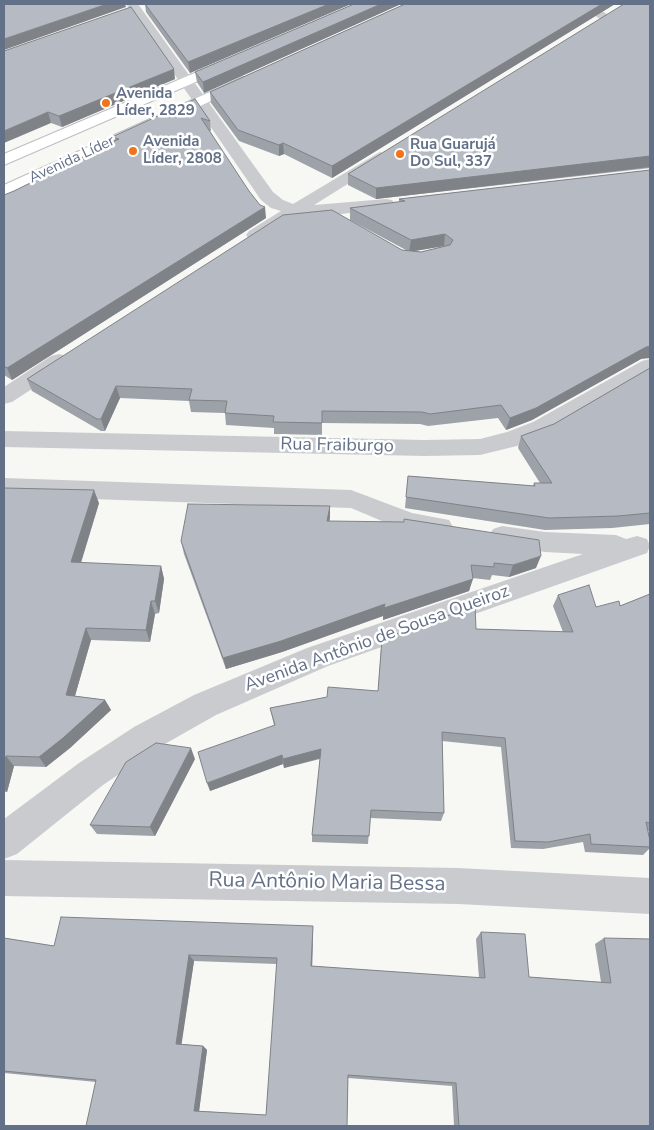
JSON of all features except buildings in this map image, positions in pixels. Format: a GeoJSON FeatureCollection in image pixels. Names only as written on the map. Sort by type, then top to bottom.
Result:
{"type":"FeatureCollection","features":[{"type":"Feature","properties":{"kind":"main road","name":"Avenida Líder"},"geometry":{"type":"LineString","coordinates":[[4,160],[241,58]]}},
{"type":"Feature","properties":{"kind":"main road","name":"Avenida Líder"},"geometry":{"type":"LineString","coordinates":[[4,191],[255,76]]}},
{"type":"Feature","properties":{"kind":"street"},"geometry":{"type":"LineString","coordinates":[[151,4],[131,8],[187,81],[267,196],[278,204],[295,210],[324,211],[407,202]]}},
{"type":"Feature","properties":{"kind":"street"},"geometry":{"type":"LineString","coordinates":[[585,4],[612,12],[590,26]]}},
{"type":"Feature","properties":{"kind":"street"},"geometry":{"type":"LineString","coordinates":[[240,243],[395,148]]}},
{"type":"Feature","properties":{"kind":"street"},"geometry":{"type":"LineString","coordinates":[[4,397],[70,354]]}},
{"type":"Feature","properties":{"kind":"street","name":"Rua Fraiburgo"},"geometry":{"type":"LineString","coordinates":[[4,439],[425,448],[480,447],[513,439],[541,428],[650,366]]}},
{"type":"Feature","properties":{"kind":"street"},"geometry":{"type":"LineString","coordinates":[[4,487],[351,500],[367,504],[408,522],[572,544],[644,545]]}},
{"type":"Feature","properties":{"kind":"street","name":"Avenida Antônio de Sousa Queiroz"},"geometry":{"type":"LineString","coordinates":[[4,841],[91,774],[146,738],[205,705],[318,657],[644,545]]}},
{"type":"Feature","properties":{"kind":"street","name":"Rua Antônio Maria Bessa"},"geometry":{"type":"LineString","coordinates":[[4,878],[458,886],[650,896]]}},
{"type":"Feature","properties":{"kind":"place","name":"Avenida Líder, 2829"},"geometry":{"type":"Point","coordinates":[106,103]}},
{"type":"Feature","properties":{"kind":"place","name":"Avenida Líder, 2808"},"geometry":{"type":"Point","coordinates":[133,151]}},
{"type":"Feature","properties":{"kind":"place","name":"Rua Guarujá Do Sul, 337"},"geometry":{"type":"Point","coordinates":[400,154]}}]}
